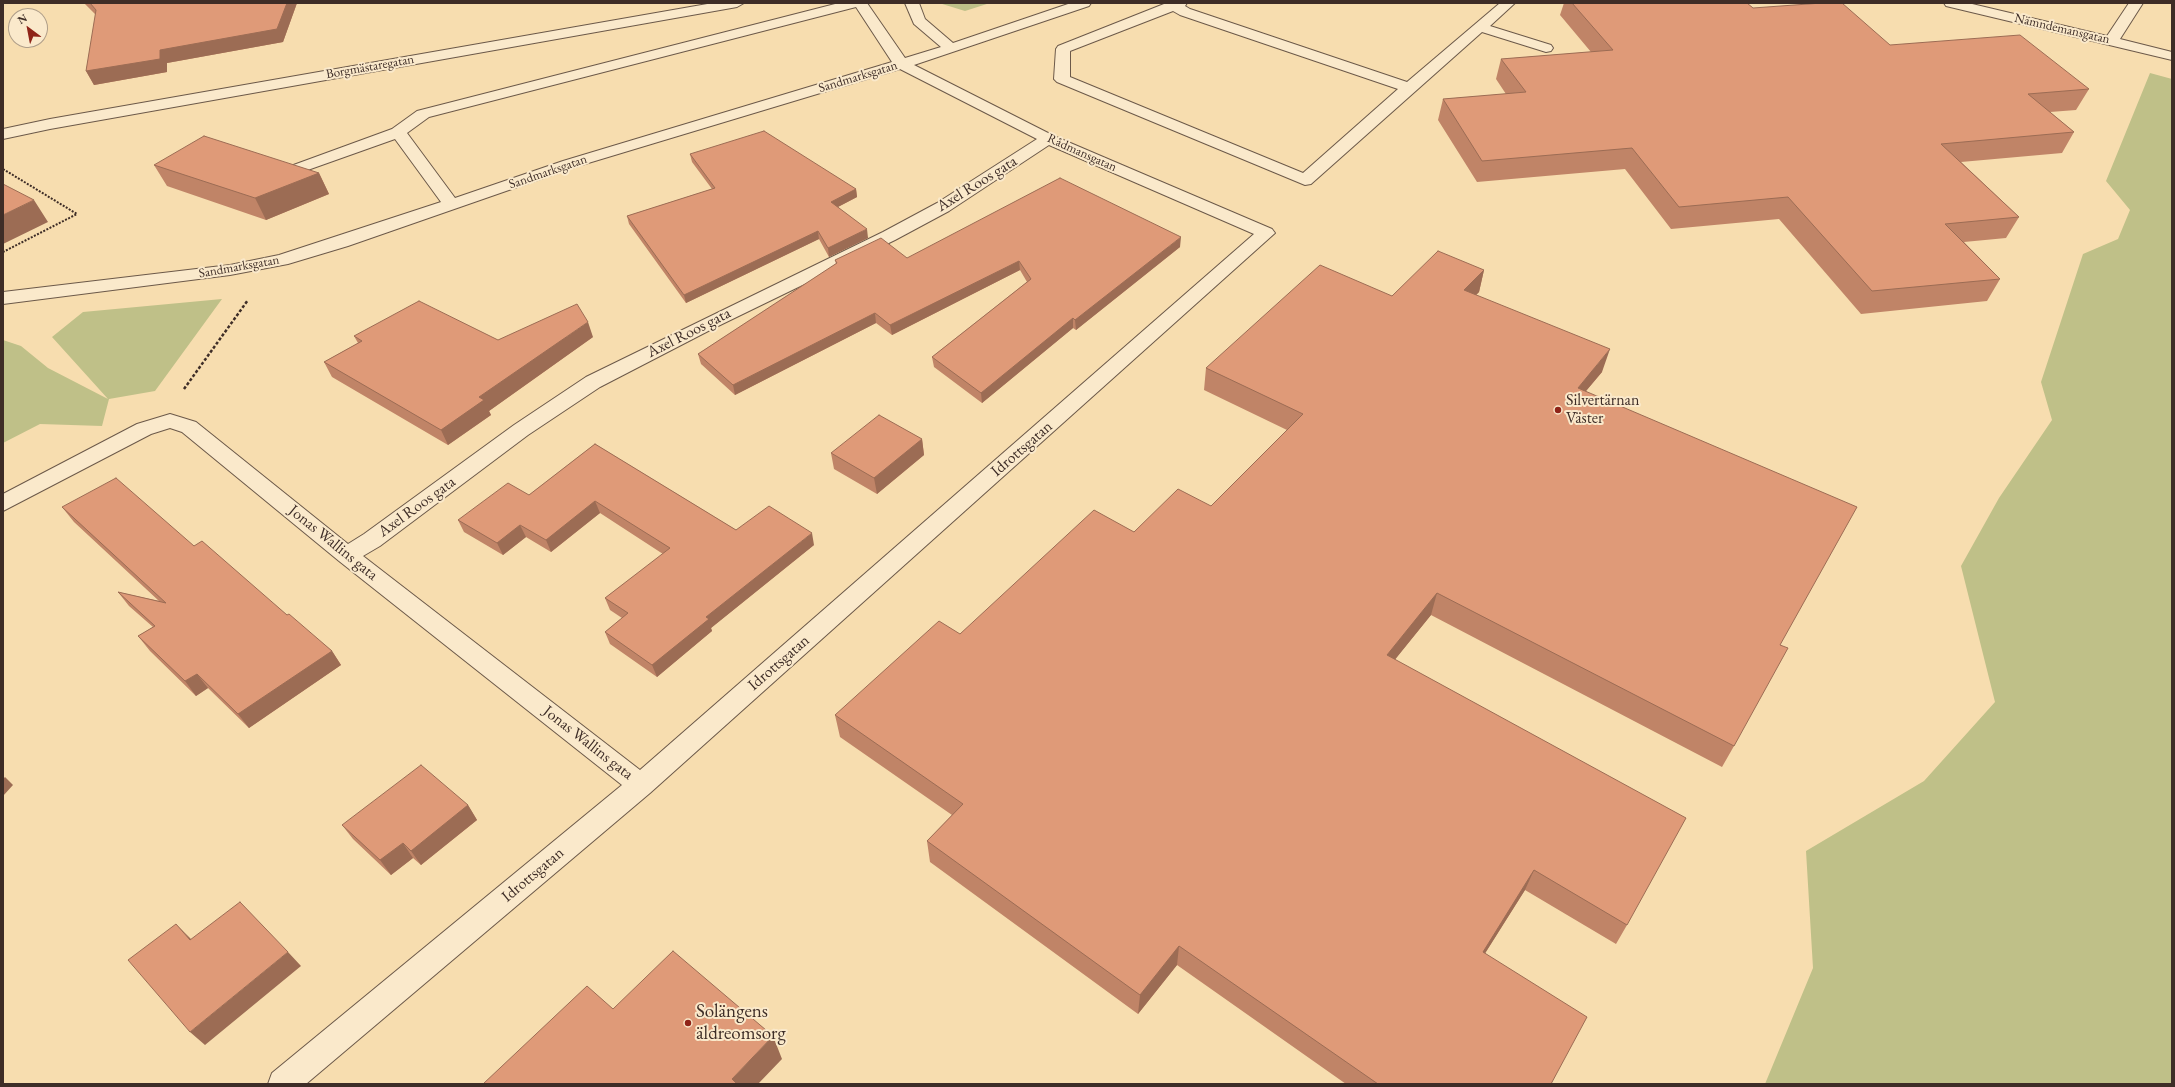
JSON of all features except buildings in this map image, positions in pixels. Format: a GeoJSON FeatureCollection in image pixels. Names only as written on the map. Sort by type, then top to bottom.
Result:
{"type":"FeatureCollection","features":[{"type":"Feature","properties":{"kind":"street","name":"Borgmästaregatan"},"geometry":{"type":"LineString","coordinates":[[3,134],[50,124],[737,3]]}},
{"type":"Feature","properties":{"kind":"street"},"geometry":{"type":"LineString","coordinates":[[260,163],[288,172],[398,132],[423,114],[855,3]]}},
{"type":"Feature","properties":{"kind":"street"},"geometry":{"type":"LineString","coordinates":[[860,3],[901,64]]}},
{"type":"Feature","properties":{"kind":"street"},"geometry":{"type":"LineString","coordinates":[[912,3],[919,21],[951,49]]}},
{"type":"Feature","properties":{"kind":"street","name":"Sandmarksgatan"},"geometry":{"type":"LineString","coordinates":[[3,298],[72,292],[214,272],[282,260],[569,164],[951,49],[1084,3]]}},
{"type":"Feature","properties":{"kind":"street"},"geometry":{"type":"LineString","coordinates":[[1409,88],[1185,12],[1175,4],[1063,49],[1062,79],[1305,180],[1508,3]]}},
{"type":"Feature","properties":{"kind":"street","name":"Nämndemansgatan"},"geometry":{"type":"LineString","coordinates":[[1951,3],[2172,56]]}},
{"type":"Feature","properties":{"kind":"street"},"geometry":{"type":"LineString","coordinates":[[2111,41],[2136,3]]}},
{"type":"Feature","properties":{"kind":"street"},"geometry":{"type":"LineString","coordinates":[[1480,26],[1546,48]]}},
{"type":"Feature","properties":{"kind":"street","name":"Rådmansgatan"},"geometry":{"type":"LineString","coordinates":[[901,64],[1048,139],[1266,233]]}},
{"type":"Feature","properties":{"kind":"street"},"geometry":{"type":"LineString","coordinates":[[398,132],[451,204]]}},
{"type":"Feature","properties":{"kind":"street","name":"Axel Roos gata"},"geometry":{"type":"LineString","coordinates":[[347,555],[372,540],[521,430],[593,382],[707,324],[889,236],[943,207],[1048,139]]}},
{"type":"Feature","properties":{"kind":"street","name":"Idrottsgatan"},"geometry":{"type":"LineString","coordinates":[[283,1084],[641,784],[1266,233]]}},
{"type":"Feature","properties":{"kind":"street","name":"Jonas Wallins gata"},"geometry":{"type":"LineString","coordinates":[[3,503],[144,428],[170,421],[189,427],[347,555],[641,784]]}},
{"type":"Feature","properties":{"kind":"path"},"geometry":{"type":"LineString","coordinates":[[3,169],[77,214],[3,252]]}},
{"type":"Feature","properties":{"kind":"path"},"geometry":{"type":"LineString","coordinates":[[182,392],[252,293]]}},
{"type":"Feature","properties":{"kind":"green space"},"geometry":{"type":"Polygon","coordinates":[[[939,3],[990,3],[965,11],[939,3]]]}},
{"type":"Feature","properties":{"kind":"green space"},"geometry":{"type":"Polygon","coordinates":[[[2150,73],[2172,79],[2172,1084],[1765,1084],[1813,968],[1806,851],[1924,781],[1995,702],[1961,566],[1999,498],[2052,420],[2041,382],[2083,254],[2118,239],[2130,210],[2106,181],[2150,73]]]}},
{"type":"Feature","properties":{"kind":"green space"},"geometry":{"type":"Polygon","coordinates":[[[222,299],[155,391],[109,399],[102,426],[40,424],[3,443],[3,340],[21,346],[48,368],[108,399],[52,337],[83,312],[222,299]]]}},
{"type":"Feature","properties":{"kind":"place","name":"Silvertärnan Väster"},"geometry":{"type":"Point","coordinates":[1558,410]}},
{"type":"Feature","properties":{"kind":"place","name":"Solängens äldreomsorg"},"geometry":{"type":"Point","coordinates":[688,1023]}}]}
